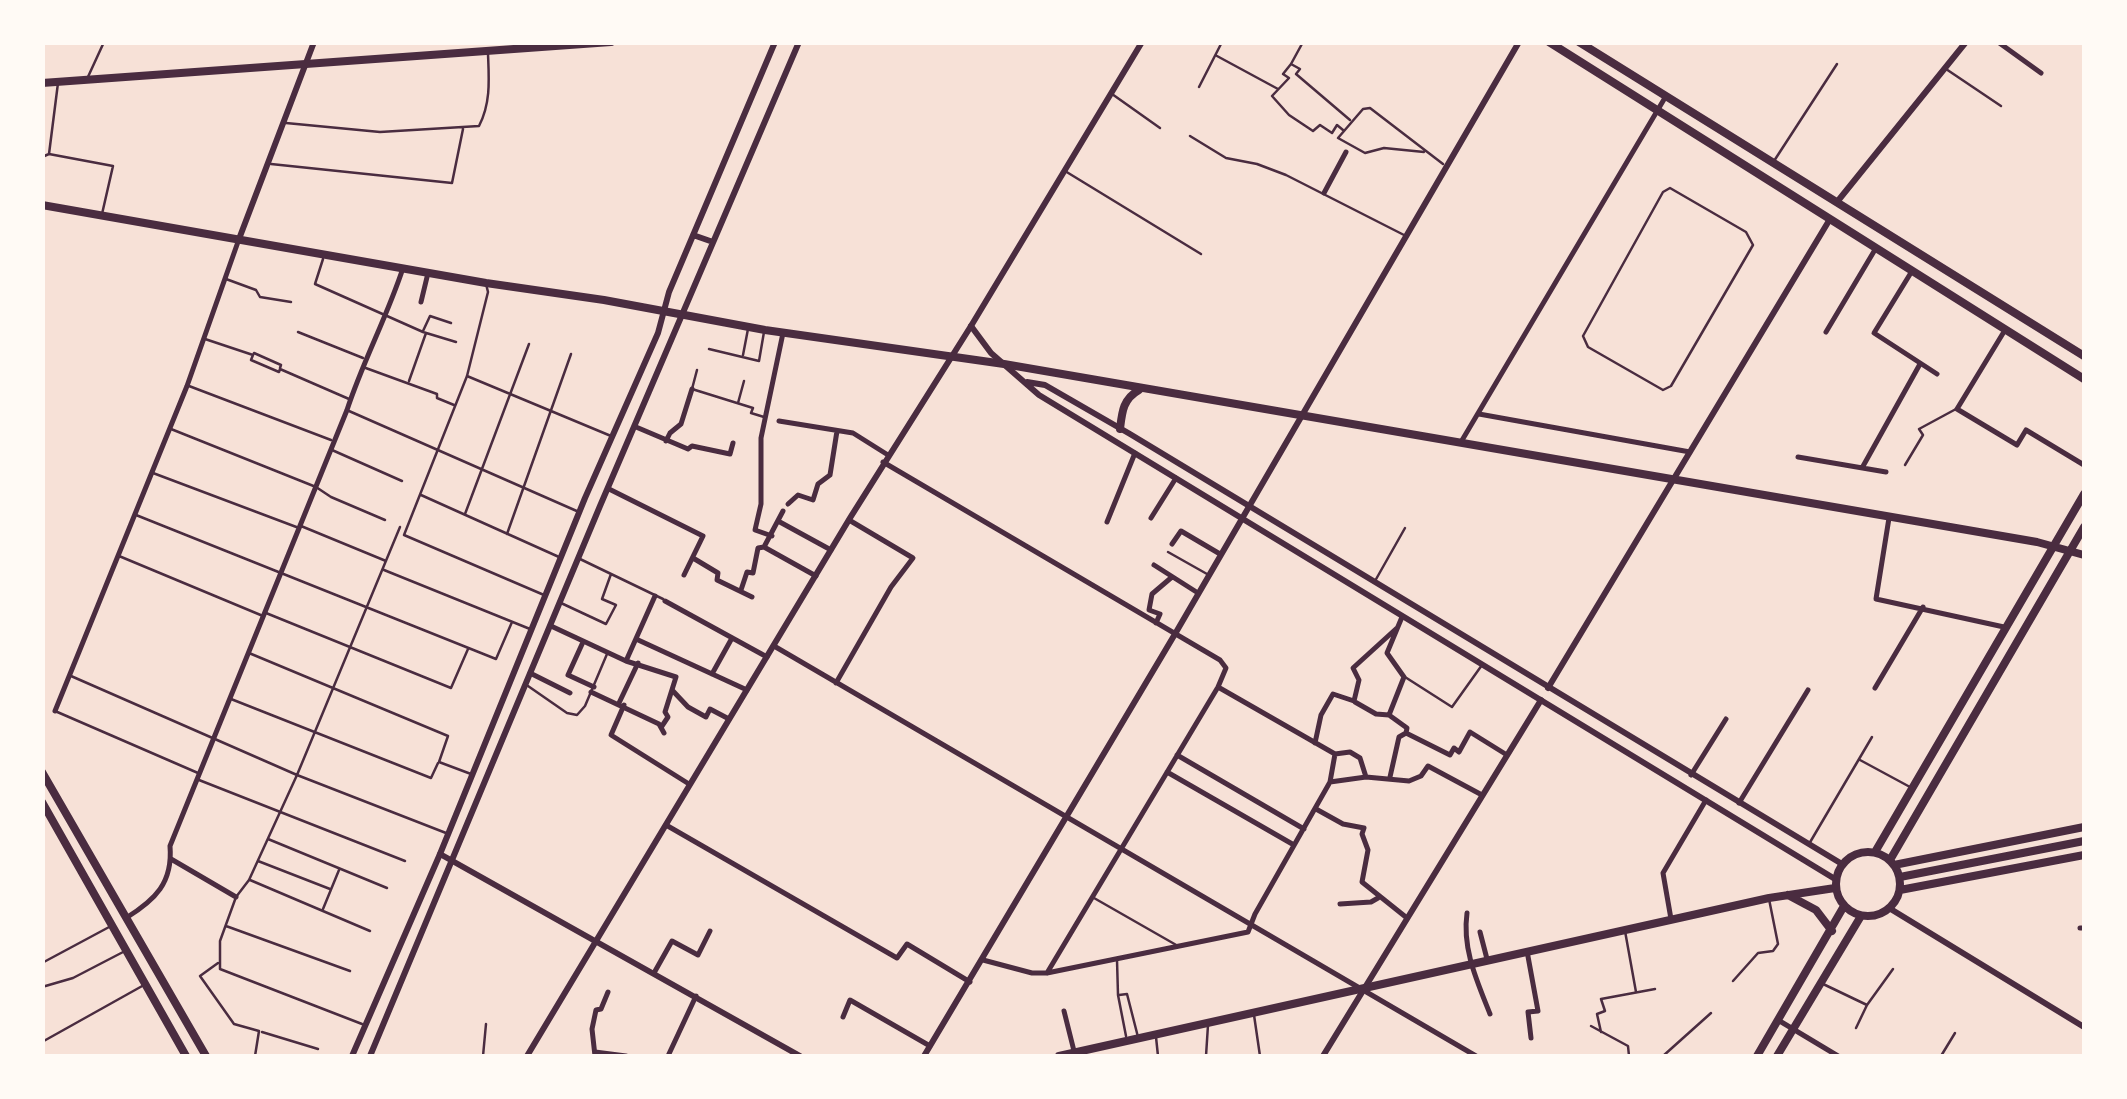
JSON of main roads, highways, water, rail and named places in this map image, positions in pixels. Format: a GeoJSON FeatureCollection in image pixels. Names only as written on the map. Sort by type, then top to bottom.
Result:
{"type":"FeatureCollection","features":[{"type":"Feature","properties":{"kind":"main road"},"geometry":{"type":"LineString","coordinates":[[239,239],[314,42]]}},
{"type":"Feature","properties":{"kind":"main road"},"geometry":{"type":"LineString","coordinates":[[42,83],[611,42]]}},
{"type":"Feature","properties":{"kind":"main road"},"geometry":{"type":"LineString","coordinates":[[352,1056],[658,333],[693,235],[775,42]]}},
{"type":"Feature","properties":{"kind":"main road"},"geometry":{"type":"LineString","coordinates":[[370,1056],[799,42]]}},
{"type":"Feature","properties":{"kind":"main road"},"geometry":{"type":"LineString","coordinates":[[527,1056],[830,550],[1142,42]]}},
{"type":"Feature","properties":{"kind":"main road"},"geometry":{"type":"LineString","coordinates":[[924,1056],[1519,42]]}},
{"type":"Feature","properties":{"kind":"main road"},"geometry":{"type":"LineString","coordinates":[[1549,42],[2084,380]]}},
{"type":"Feature","properties":{"kind":"main road"},"geometry":{"type":"LineString","coordinates":[[1579,42],[2084,356]]}},
{"type":"Feature","properties":{"kind":"main road"},"geometry":{"type":"LineString","coordinates":[[1323,1056],[1830,219],[1836,202],[1966,42]]}},
{"type":"Feature","properties":{"kind":"main road"},"geometry":{"type":"LineString","coordinates":[[1596,72],[1605,58]]}},
{"type":"Feature","properties":{"kind":"main road"},"geometry":{"type":"LineString","coordinates":[[42,205],[765,330],[1004,364],[2054,546],[2084,555]]}},
{"type":"Feature","properties":{"kind":"main road"},"geometry":{"type":"LineString","coordinates":[[1876,248],[1886,233]]}},
{"type":"Feature","properties":{"kind":"main road"},"geometry":{"type":"LineString","coordinates":[[693,235],[713,242]]}},
{"type":"Feature","properties":{"kind":"main road"},"geometry":{"type":"LineString","coordinates":[[971,326],[985,347],[1039,395],[1706,800],[1835,883],[1844,906],[1861,916],[1876,916],[1889,908],[1900,890],[1900,877],[1892,862],[1874,852],[1856,853],[1842,864],[1835,883]]}},
{"type":"Feature","properties":{"kind":"main road"},"geometry":{"type":"LineString","coordinates":[[1027,382],[1045,385],[1120,428],[1842,864]]}},
{"type":"Feature","properties":{"kind":"main road"},"geometry":{"type":"LineString","coordinates":[[1120,428],[1128,398],[1141,390]]}},
{"type":"Feature","properties":{"kind":"main road"},"geometry":{"type":"LineString","coordinates":[[1083,422],[1090,411]]}},
{"type":"Feature","properties":{"kind":"main road"},"geometry":{"type":"LineString","coordinates":[[1874,852],[2084,494]]}},
{"type":"Feature","properties":{"kind":"main road"},"geometry":{"type":"LineString","coordinates":[[1892,862],[2071,551],[2084,524],[2071,516]]}},
{"type":"Feature","properties":{"kind":"main road"},"geometry":{"type":"LineString","coordinates":[[2007,628],[2021,636]]}},
{"type":"Feature","properties":{"kind":"main road"},"geometry":{"type":"LineString","coordinates":[[42,772],[206,1056]]}},
{"type":"Feature","properties":{"kind":"main road"},"geometry":{"type":"LineString","coordinates":[[42,802],[186,1056]]}},
{"type":"Feature","properties":{"kind":"main road"},"geometry":{"type":"LineString","coordinates":[[1892,862],[2084,828]]}},
{"type":"Feature","properties":{"kind":"main road"},"geometry":{"type":"LineString","coordinates":[[1900,877],[2084,841]]}},
{"type":"Feature","properties":{"kind":"main road"},"geometry":{"type":"LineString","coordinates":[[440,854],[800,1056]]}},
{"type":"Feature","properties":{"kind":"main road"},"geometry":{"type":"LineString","coordinates":[[1900,890],[2084,855]]}},
{"type":"Feature","properties":{"kind":"main road"},"geometry":{"type":"LineString","coordinates":[[1059,1056],[1835,883]]}},
{"type":"Feature","properties":{"kind":"main road"},"geometry":{"type":"LineString","coordinates":[[1788,895],[1816,910],[1832,931]]}},
{"type":"Feature","properties":{"kind":"main road"},"geometry":{"type":"LineString","coordinates":[[1757,1056],[1844,906]]}},
{"type":"Feature","properties":{"kind":"main road"},"geometry":{"type":"LineString","coordinates":[[1889,908],[2084,1027]]}},
{"type":"Feature","properties":{"kind":"main road"},"geometry":{"type":"LineString","coordinates":[[1776,1056],[1861,916]]}},
{"type":"Feature","properties":{"kind":"main road"},"geometry":{"type":"LineString","coordinates":[[112,926],[126,918]]}}]}
